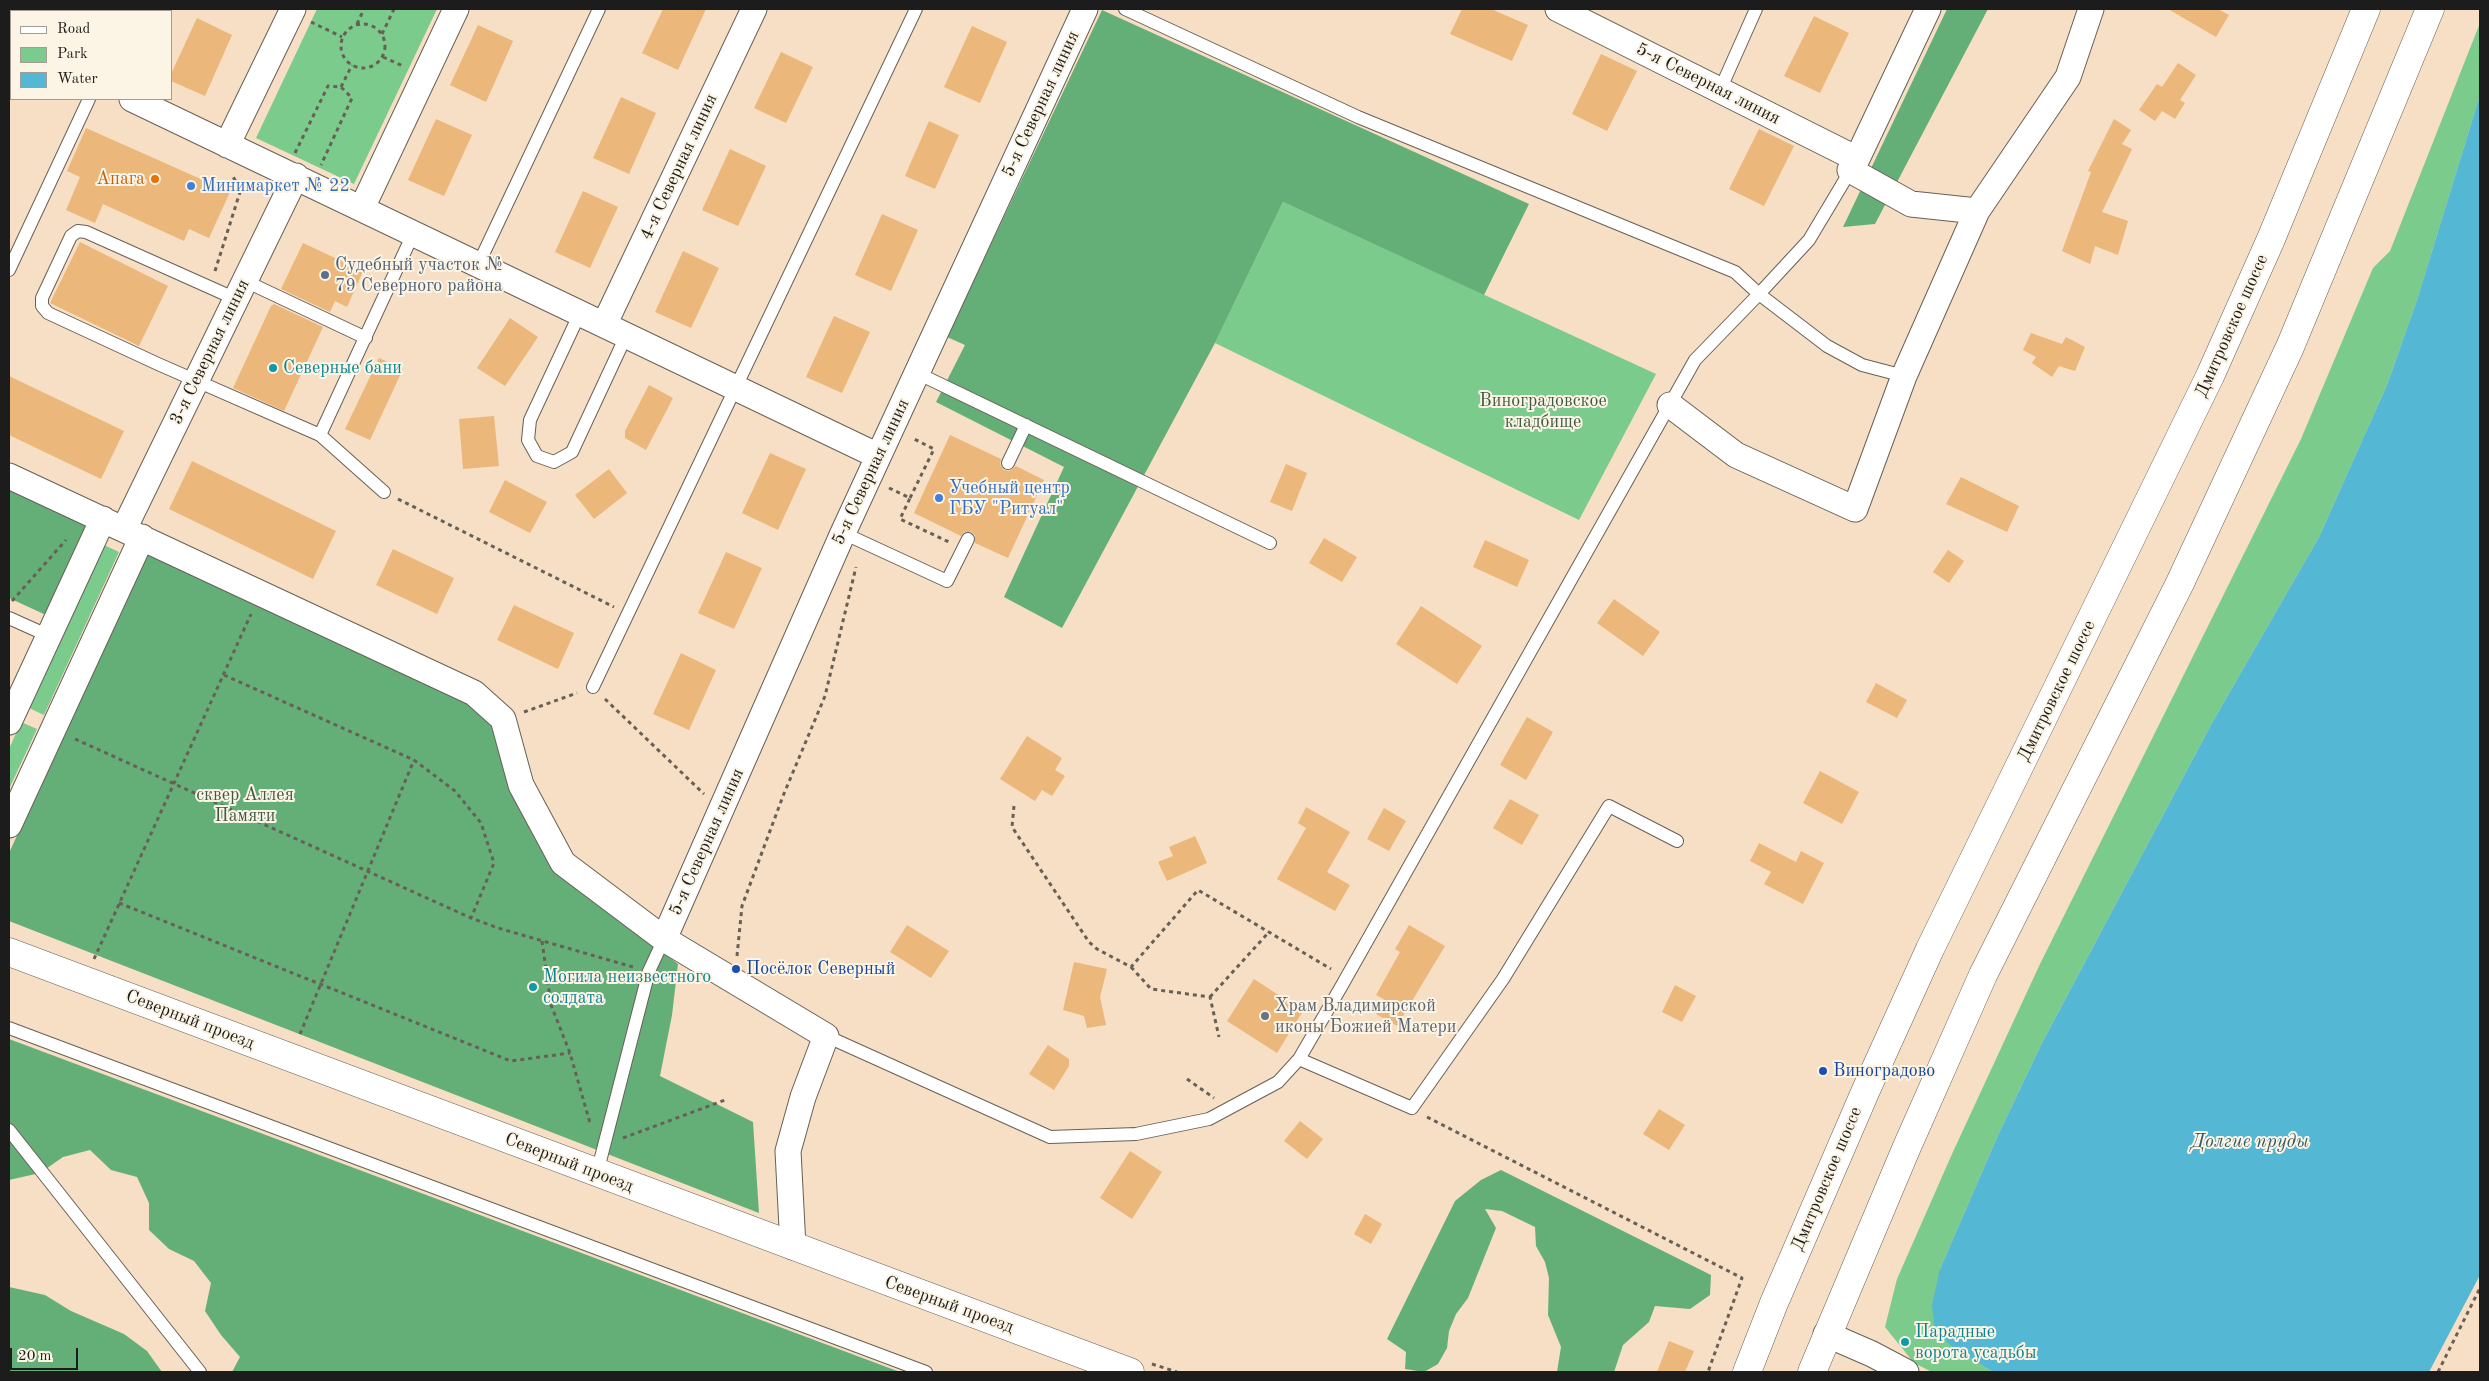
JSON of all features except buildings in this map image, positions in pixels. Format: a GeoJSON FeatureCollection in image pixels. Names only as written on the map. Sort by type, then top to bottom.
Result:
{"type":"FeatureCollection","features":[{"type":"Feature","properties":{"kind":"main road","name":"Дмитровское шоссе"},"geometry":{"type":"LineString","coordinates":[[1746,1372],[1774,1302],[1862,1098],[1930,949],[2214,368],[2275,230],[2366,9]]}},
{"type":"Feature","properties":{"kind":"main road"},"geometry":{"type":"LineString","coordinates":[[1812,1372],[1826,1334],[1984,975],[2180,583],[2290,347],[2430,9]]}},
{"type":"Feature","properties":{"kind":"main road","name":"Северный проезд"},"geometry":{"type":"LineString","coordinates":[[9,952],[599,1165],[793,1247],[1130,1372]]}},
{"type":"Feature","properties":{"kind":"street"},"geometry":{"type":"LineString","coordinates":[[362,208],[456,9]]}},
{"type":"Feature","properties":{"kind":"street","name":"4-я Северная линия"},"geometry":{"type":"LineString","coordinates":[[604,325],[754,9]]}},
{"type":"Feature","properties":{"kind":"street","name":"5-я Северная линия"},"geometry":{"type":"LineString","coordinates":[[664,939],[721,810],[852,537],[873,467],[1085,9]]}},
{"type":"Feature","properties":{"kind":"street"},"geometry":{"type":"LineString","coordinates":[[1854,165],[1928,9]]}},
{"type":"Feature","properties":{"kind":"street"},"geometry":{"type":"LineString","coordinates":[[1670,405],[1736,454],[1855,509],[1904,376],[1977,211],[2068,78],[2091,9]]}},
{"type":"Feature","properties":{"kind":"street"},"geometry":{"type":"LineString","coordinates":[[227,144],[292,11]]}},
{"type":"Feature","properties":{"kind":"street","name":"5-я Северная линия"},"geometry":{"type":"LineString","coordinates":[[1573,12],[1720,90],[1854,165],[1911,204],[1977,211]]}},
{"type":"Feature","properties":{"kind":"street"},"geometry":{"type":"LineString","coordinates":[[134,100],[735,388],[873,467]]}},
{"type":"Feature","properties":{"kind":"street","name":"3-я Северная линия"},"geometry":{"type":"LineString","coordinates":[[9,722],[49,636],[196,381],[298,177]]}},
{"type":"Feature","properties":{"kind":"street"},"geometry":{"type":"LineString","coordinates":[[9,476],[474,693],[503,719],[521,785],[563,863],[664,939],[826,1036],[803,1097],[788,1151],[793,1247]]}},
{"type":"Feature","properties":{"kind":"street","name":"3-я Северная линия"},"geometry":{"type":"LineString","coordinates":[[9,826],[53,729],[115,524]]}},
{"type":"Feature","properties":{"kind":"street"},"geometry":{"type":"LineString","coordinates":[[1826,1334],[1872,1354],[1906,1372]]}},
{"type":"Feature","properties":{"kind":"lane"},"geometry":{"type":"LineString","coordinates":[[478,264],[599,9]]}},
{"type":"Feature","properties":{"kind":"lane"},"geometry":{"type":"LineString","coordinates":[[593,687],[916,9]]}},
{"type":"Feature","properties":{"kind":"lane"},"geometry":{"type":"LineString","coordinates":[[1125,9],[1358,117],[1736,272],[1759,294],[1827,346],[1862,365],[1904,376]]}},
{"type":"Feature","properties":{"kind":"lane"},"geometry":{"type":"LineString","coordinates":[[1720,90],[1756,9]]}},
{"type":"Feature","properties":{"kind":"lane"},"geometry":{"type":"LineString","coordinates":[[9,270],[89,100]]}},
{"type":"Feature","properties":{"kind":"lane"},"geometry":{"type":"LineString","coordinates":[[826,1036],[1050,1137],[1136,1134],[1209,1120],[1278,1082],[1299,1058],[1346,978],[1695,360],[1809,240],[1854,165]]}},
{"type":"Feature","properties":{"kind":"lane"},"geometry":{"type":"LineString","coordinates":[[366,338],[240,290],[210,288],[86,232],[78,231],[71,236],[42,298],[42,306],[48,313],[320,435],[384,492]]}},
{"type":"Feature","properties":{"kind":"lane"},"geometry":{"type":"LineString","coordinates":[[320,435],[413,234]]}},
{"type":"Feature","properties":{"kind":"lane"},"geometry":{"type":"LineString","coordinates":[[580,314],[530,420],[528,440],[537,456],[554,462],[572,452],[626,336]]}},
{"type":"Feature","properties":{"kind":"lane"},"geometry":{"type":"LineString","coordinates":[[917,373],[1270,543]]}},
{"type":"Feature","properties":{"kind":"lane"},"geometry":{"type":"LineString","coordinates":[[1008,463],[1026,425]]}},
{"type":"Feature","properties":{"kind":"lane"},"geometry":{"type":"LineString","coordinates":[[852,537],[947,581],[966,544]]}},
{"type":"Feature","properties":{"kind":"lane"},"geometry":{"type":"LineString","coordinates":[[9,618],[49,636]]}},
{"type":"Feature","properties":{"kind":"lane"},"geometry":{"type":"LineString","coordinates":[[1299,1058],[1412,1108],[1503,979],[1609,806],[1677,841]]}},
{"type":"Feature","properties":{"kind":"lane"},"geometry":{"type":"LineString","coordinates":[[599,1165],[648,971],[664,939]]}},
{"type":"Feature","properties":{"kind":"lane"},"geometry":{"type":"LineString","coordinates":[[9,1028],[926,1372]]}},
{"type":"Feature","properties":{"kind":"lane"},"geometry":{"type":"LineString","coordinates":[[9,1130],[200,1372]]}},
{"type":"Feature","properties":{"kind":"path"},"geometry":{"type":"LineString","coordinates":[[356,25],[364,9]]}},
{"type":"Feature","properties":{"kind":"path"},"geometry":{"type":"LineString","coordinates":[[382,34],[373,26],[366,24],[356,25],[346,31],[342,37],[341,52],[344,59],[352,65],[364,68],[378,63],[385,50],[382,34],[394,9]]}},
{"type":"Feature","properties":{"kind":"path"},"geometry":{"type":"LineString","coordinates":[[292,11],[342,37]]}},
{"type":"Feature","properties":{"kind":"path"},"geometry":{"type":"LineString","coordinates":[[341,87],[352,65]]}},
{"type":"Feature","properties":{"kind":"path"},"geometry":{"type":"LineString","coordinates":[[328,86],[341,87],[352,98],[298,177],[328,86]]}},
{"type":"Feature","properties":{"kind":"path"},"geometry":{"type":"LineString","coordinates":[[210,288],[241,189],[230,172],[227,144]]}},
{"type":"Feature","properties":{"kind":"path"},"geometry":{"type":"LineString","coordinates":[[891,428],[934,449],[900,519],[966,544]]}},
{"type":"Feature","properties":{"kind":"path"},"geometry":{"type":"LineString","coordinates":[[873,467],[910,498]]}},
{"type":"Feature","properties":{"kind":"path"},"geometry":{"type":"LineString","coordinates":[[384,492],[628,614]]}},
{"type":"Feature","properties":{"kind":"path"},"geometry":{"type":"LineString","coordinates":[[9,606],[115,524]]}},
{"type":"Feature","properties":{"kind":"path"},"geometry":{"type":"LineString","coordinates":[[736,960],[742,906],[825,696],[852,537]]}},
{"type":"Feature","properties":{"kind":"path"},"geometry":{"type":"LineString","coordinates":[[94,960],[261,593]]}},
{"type":"Feature","properties":{"kind":"path"},"geometry":{"type":"LineString","coordinates":[[224,675],[414,760],[455,791],[481,823],[494,863],[471,918]]}},
{"type":"Feature","properties":{"kind":"path"},"geometry":{"type":"LineString","coordinates":[[503,719],[593,687],[721,810]]}},
{"type":"Feature","properties":{"kind":"path"},"geometry":{"type":"LineString","coordinates":[[53,729],[471,918],[542,941],[648,971]]}},
{"type":"Feature","properties":{"kind":"path"},"geometry":{"type":"LineString","coordinates":[[297,1040],[414,760]]}},
{"type":"Feature","properties":{"kind":"path"},"geometry":{"type":"LineString","coordinates":[[1014,806],[1012,827],[1089,942],[1131,967],[1151,989],[1210,997]]}},
{"type":"Feature","properties":{"kind":"path"},"geometry":{"type":"LineString","coordinates":[[1131,967],[1198,890],[1346,978]]}},
{"type":"Feature","properties":{"kind":"path"},"geometry":{"type":"LineString","coordinates":[[120,903],[512,1061],[570,1053]]}},
{"type":"Feature","properties":{"kind":"path"},"geometry":{"type":"LineString","coordinates":[[1210,997],[1269,932]]}},
{"type":"Feature","properties":{"kind":"path"},"geometry":{"type":"LineString","coordinates":[[542,941],[551,1005],[570,1053],[599,1165]]}},
{"type":"Feature","properties":{"kind":"path"},"geometry":{"type":"LineString","coordinates":[[1210,997],[1219,1037]]}},
{"type":"Feature","properties":{"kind":"path"},"geometry":{"type":"LineString","coordinates":[[1187,1079],[1228,1109]]}},
{"type":"Feature","properties":{"kind":"path"},"geometry":{"type":"LineString","coordinates":[[604,1145],[725,1100]]}},
{"type":"Feature","properties":{"kind":"path"},"geometry":{"type":"LineString","coordinates":[[1412,1108],[1444,1127],[1742,1278],[1708,1372]]}},
{"type":"Feature","properties":{"kind":"path"},"geometry":{"type":"LineString","coordinates":[[2438,1372],[2480,1288]]}},
{"type":"Feature","properties":{"kind":"green space"},"geometry":{"type":"Polygon","coordinates":[[[317,9],[437,9],[354,184],[256,138],[317,9]]]}},
{"type":"Feature","properties":{"kind":"green space"},"geometry":{"type":"Polygon","coordinates":[[[1947,9],[1988,9],[1875,224],[1843,227],[1947,9]]]}},
{"type":"Feature","properties":{"kind":"green space"},"geometry":{"type":"Polygon","coordinates":[[[1102,10],[1529,204],[1484,295],[1283,202],[1215,343],[1062,628],[1004,597],[1064,467],[936,402],[965,345],[947,337],[1102,10]]]}},
{"type":"Feature","properties":{"kind":"green space"},"geometry":{"type":"Polygon","coordinates":[[[2480,23],[2480,95],[2417,300],[2387,385],[2319,537],[2212,723],[2042,1043],[1999,1133],[1940,1269],[1956,1350],[1993,1372],[1932,1372],[1914,1363],[1885,1327],[1897,1279],[1952,1154],[2040,964],[2301,439],[2373,268],[2390,251],[2480,23]]]}},
{"type":"Feature","properties":{"kind":"green space","name":"Виноградовское кладбище"},"geometry":{"type":"Polygon","coordinates":[[[1283,202],[1656,374],[1579,520],[1215,343],[1283,202]]]}},
{"type":"Feature","properties":{"kind":"green space"},"geometry":{"type":"Polygon","coordinates":[[[9,484],[92,522],[46,615],[9,598],[9,484]]]}},
{"type":"Feature","properties":{"kind":"green space"},"geometry":{"type":"Polygon","coordinates":[[[104,545],[119,552],[44,715],[29,708],[104,545]]]}},
{"type":"Feature","properties":{"kind":"green space","name":"сквер Аллея Памяти"},"geometry":{"type":"Polygon","coordinates":[[[149,548],[465,696],[495,727],[556,872],[678,964],[672,1015],[660,1076],[753,1122],[759,1213],[9,921],[9,853],[149,548]]]}},
{"type":"Feature","properties":{"kind":"green space"},"geometry":{"type":"Polygon","coordinates":[[[21,722],[37,729],[9,789],[9,749],[21,722]]]}},
{"type":"Feature","properties":{"kind":"green space"},"geometry":{"type":"Polygon","coordinates":[[[9,1039],[900,1372],[232,1372],[240,1357],[221,1335],[205,1311],[211,1283],[194,1261],[169,1249],[149,1230],[149,1203],[137,1177],[111,1170],[90,1150],[63,1157],[40,1173],[9,1180],[9,1039]]]}},
{"type":"Feature","properties":{"kind":"green space"},"geometry":{"type":"Polygon","coordinates":[[[1501,1170],[1711,1275],[1710,1295],[1690,1309],[1655,1306],[1649,1322],[1623,1345],[1614,1372],[1557,1372],[1561,1347],[1548,1315],[1549,1278],[1545,1262],[1536,1246],[1535,1227],[1502,1211],[1485,1209],[1496,1228],[1468,1298],[1456,1314],[1449,1331],[1447,1348],[1438,1364],[1424,1372],[1405,1369],[1406,1352],[1387,1339],[1455,1201],[1481,1180],[1501,1170]]]}},
{"type":"Feature","properties":{"kind":"green space"},"geometry":{"type":"Polygon","coordinates":[[[9,1287],[45,1295],[71,1311],[124,1334],[147,1351],[162,1372],[9,1372],[9,1287]]]}},
{"type":"Feature","properties":{"kind":"water","name":"Долгие пруды"},"geometry":{"type":"Polygon","coordinates":[[[2480,95],[2480,1275],[2429,1372],[1993,1372],[1956,1350],[1935,1331],[1932,1305],[1940,1269],[1999,1133],[2042,1043],[2212,723],[2319,537],[2387,385],[2417,300],[2480,95]]]}},
{"type":"Feature","properties":{"kind":"place","name":"Апага"},"geometry":{"type":"Point","coordinates":[155,179]}},
{"type":"Feature","properties":{"kind":"place","name":"Минимаркет № 22"},"geometry":{"type":"Point","coordinates":[191,186]}},
{"type":"Feature","properties":{"kind":"place","name":"Судебный участок № 79 Северного района"},"geometry":{"type":"Point","coordinates":[325,275]}},
{"type":"Feature","properties":{"kind":"place","name":"Северные бани"},"geometry":{"type":"Point","coordinates":[273,368]}},
{"type":"Feature","properties":{"kind":"place","name":"Учебный центр ГБУ \"Ритуал\""},"geometry":{"type":"Point","coordinates":[939,498]}},
{"type":"Feature","properties":{"kind":"place","name":"Посёлок Северный"},"geometry":{"type":"Point","coordinates":[736,969]}},
{"type":"Feature","properties":{"kind":"place","name":"Могила неизвестного солдата"},"geometry":{"type":"Point","coordinates":[533,987]}},
{"type":"Feature","properties":{"kind":"place","name":"Храм Владимирской иконы Божией Матери"},"geometry":{"type":"Point","coordinates":[1265,1016]}},
{"type":"Feature","properties":{"kind":"place","name":"Виноградово"},"geometry":{"type":"Point","coordinates":[1823,1071]}},
{"type":"Feature","properties":{"kind":"place","name":"Парадные ворота усадьбы"},"geometry":{"type":"Point","coordinates":[1905,1342]}}]}
